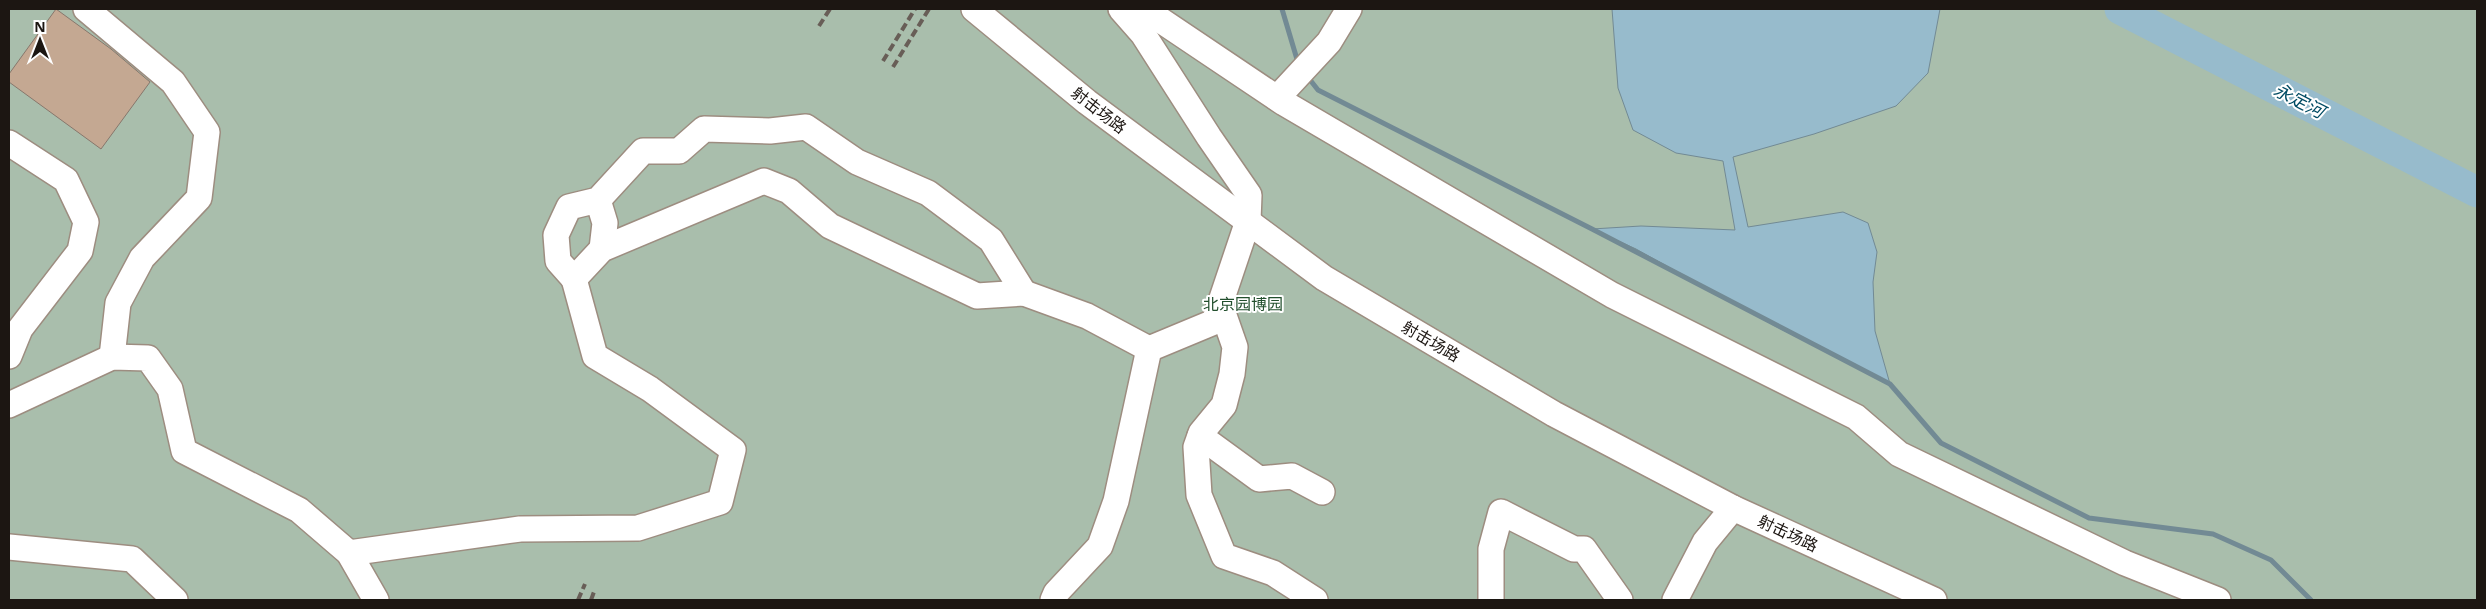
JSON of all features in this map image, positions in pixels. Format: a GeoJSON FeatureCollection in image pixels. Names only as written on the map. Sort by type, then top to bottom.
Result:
{"type":"FeatureCollection","features":[{"type":"Feature","properties":{"kind":"street"},"geometry":{"type":"LineString","coordinates":[[86,9],[173,82],[206,132],[199,198],[142,258],[118,303],[112,357]]}},
{"type":"Feature","properties":{"kind":"street","name":"射击场路"},"geometry":{"type":"LineString","coordinates":[[974,9],[1087,102],[1341,288],[1554,414],[1733,508],[1934,600]]}},
{"type":"Feature","properties":{"kind":"street"},"geometry":{"type":"LineString","coordinates":[[1121,9],[1143,34],[1208,137],[1249,195],[1248,221],[1214,322],[1149,349]]}},
{"type":"Feature","properties":{"kind":"street"},"geometry":{"type":"LineString","coordinates":[[1144,9],[1277,98],[1612,295],[1856,418],[1899,454],[2125,563],[2218,600]]}},
{"type":"Feature","properties":{"kind":"street"},"geometry":{"type":"LineString","coordinates":[[1277,98],[1329,42],[1349,9]]}},
{"type":"Feature","properties":{"kind":"street"},"geometry":{"type":"LineString","coordinates":[[349,553],[520,529],[638,528],[720,502],[733,450],[650,389],[596,356],[574,279],[558,261],[556,235],[569,207],[598,200],[643,151],[679,151],[704,129],[770,131],[806,128],[857,162],[928,193],[991,240],[1024,293]]}},
{"type":"Feature","properties":{"kind":"street"},"geometry":{"type":"LineString","coordinates":[[9,143],[66,180],[86,222],[80,251],[20,329],[9,356]]}},
{"type":"Feature","properties":{"kind":"street"},"geometry":{"type":"LineString","coordinates":[[574,279],[602,249],[764,181],[789,191],[830,226],[977,296],[1024,293],[1086,316],[1149,349]]}},
{"type":"Feature","properties":{"kind":"street"},"geometry":{"type":"LineString","coordinates":[[598,200],[605,223],[602,249]]}},
{"type":"Feature","properties":{"kind":"street"},"geometry":{"type":"LineString","coordinates":[[1220,304],[1235,347],[1232,374],[1224,405],[1200,436],[1196,447],[1199,495],[1207,520],[1224,556],[1273,573],[1315,600]]}},
{"type":"Feature","properties":{"kind":"street"},"geometry":{"type":"LineString","coordinates":[[1053,600],[1056,593],[1100,546],[1116,501],[1149,349]]}},
{"type":"Feature","properties":{"kind":"street"},"geometry":{"type":"LineString","coordinates":[[9,405],[112,357],[148,358],[170,389],[184,450],[299,510],[349,553],[376,600]]}},
{"type":"Feature","properties":{"kind":"street"},"geometry":{"type":"LineString","coordinates":[[1200,436],[1259,479],[1292,476],[1322,492]]}},
{"type":"Feature","properties":{"kind":"street"},"geometry":{"type":"LineString","coordinates":[[1676,600],[1704,542],[1733,508]]}},
{"type":"Feature","properties":{"kind":"street"},"geometry":{"type":"LineString","coordinates":[[1491,600],[1491,548],[1501,512],[1574,549],[1584,548],[1620,600]]}},
{"type":"Feature","properties":{"kind":"street"},"geometry":{"type":"LineString","coordinates":[[9,547],[132,559],[175,600]]}},
{"type":"Feature","properties":{"kind":"green space","name":"北京园博园"},"geometry":{"type":"Polygon","coordinates":[[[9,9],[2477,9],[2477,600],[9,600],[9,9]]]}},
{"type":"Feature","properties":{"kind":"water"},"geometry":{"type":"Polygon","coordinates":[[[1612,9],[1940,9],[1928,73],[1896,106],[1814,134],[1733,157],[1748,227],[1843,212],[1868,223],[1877,252],[1873,282],[1875,331],[1890,384],[1775,326],[1636,249],[1592,229],[1641,226],[1735,230],[1723,161],[1676,153],[1633,130],[1618,88],[1612,9]]]}},
{"type":"Feature","properties":{"kind":"building"},"geometry":{"type":"Polygon","coordinates":[[[56,9],[111,49],[150,82],[101,149],[9,82],[9,74],[56,9]]]}},
{"type":"Feature","properties":{"kind":"waterway"},"geometry":{"type":"LineString","coordinates":[[1282,9],[1299,66]]}},
{"type":"Feature","properties":{"kind":"waterway","name":"永定河"},"geometry":{"type":"LineString","coordinates":[[2120,9],[2477,192]]}},
{"type":"Feature","properties":{"kind":"waterway"},"geometry":{"type":"LineString","coordinates":[[1307,76],[1318,90],[1592,229],[1890,384],[1941,443],[2089,518],[2213,534],[2271,560],[2311,600]]}},
{"type":"Feature","properties":{"kind":"railway"},"geometry":{"type":"LineString","coordinates":[[819,26],[830,9]]}},
{"type":"Feature","properties":{"kind":"railway"},"geometry":{"type":"LineString","coordinates":[[883,61],[915,9]]}},
{"type":"Feature","properties":{"kind":"railway"},"geometry":{"type":"LineString","coordinates":[[893,67],[929,9]]}},
{"type":"Feature","properties":{"kind":"railway"},"geometry":{"type":"LineString","coordinates":[[578,600],[585,584]]}},
{"type":"Feature","properties":{"kind":"railway"},"geometry":{"type":"LineString","coordinates":[[591,600],[595,589]]}}]}
